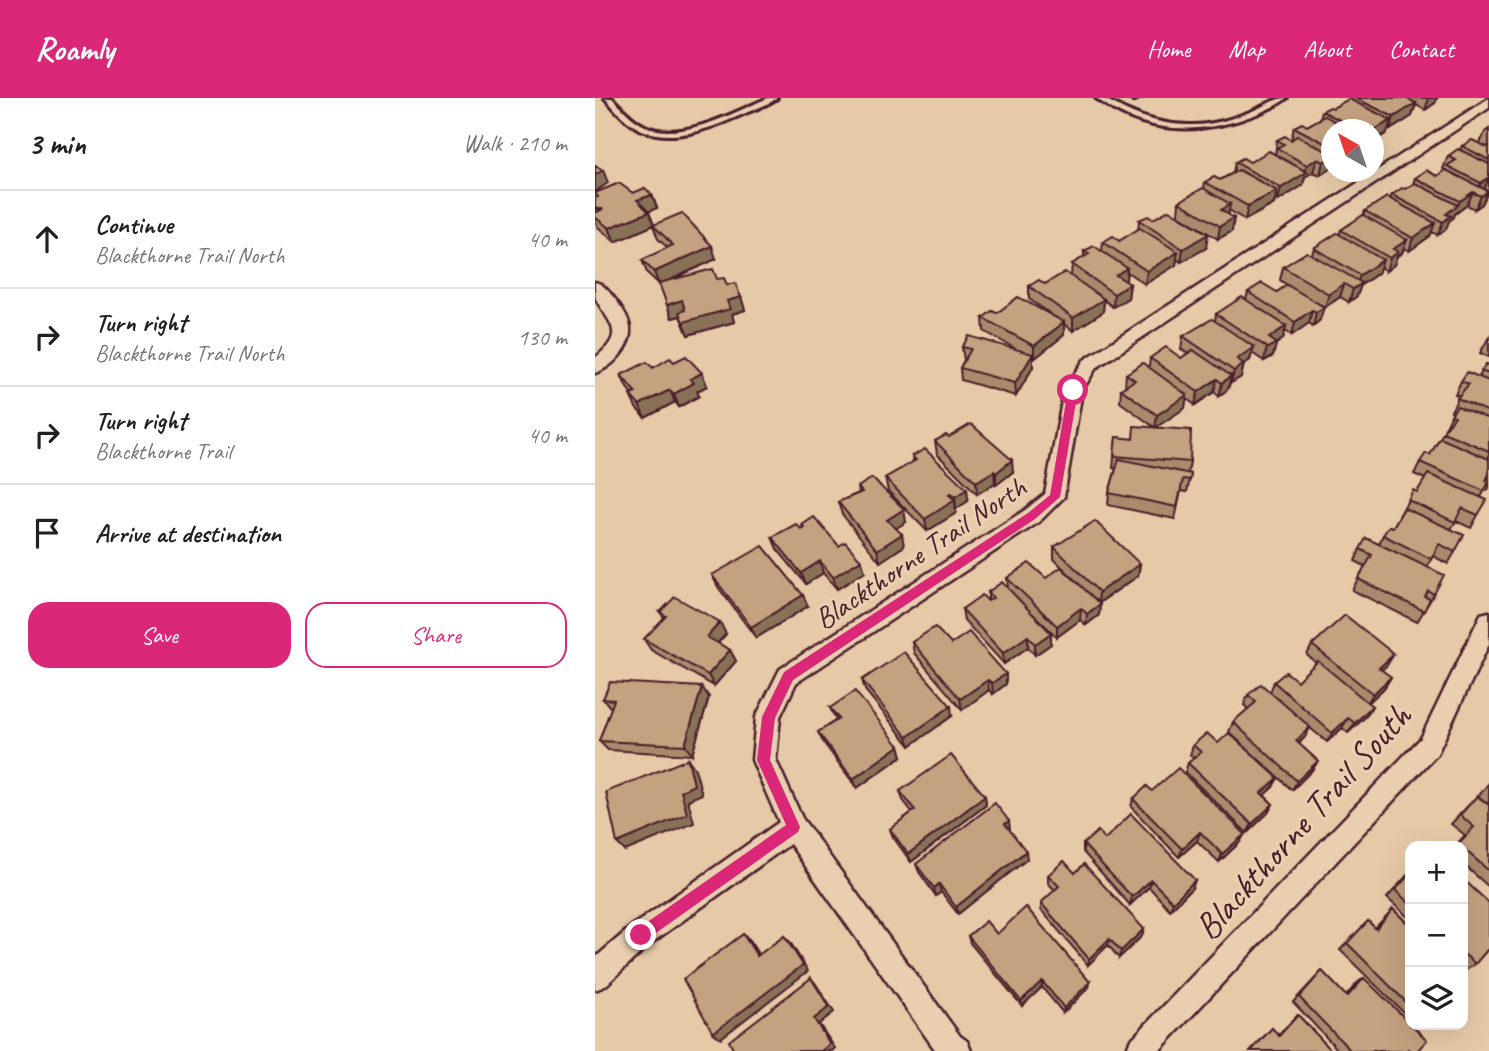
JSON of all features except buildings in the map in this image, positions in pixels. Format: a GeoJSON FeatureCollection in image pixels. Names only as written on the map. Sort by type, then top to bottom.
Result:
{"type":"FeatureCollection","features":[{"type":"Feature","properties":{"kind":"street","name":"Blackthorne Trail North"},"geometry":{"type":"LineString","coordinates":[[793,827],[764,760],[768,717],[789,676],[1032,516],[1055,497],[1073,390],[1090,365],[1489,102]]}},
{"type":"Feature","properties":{"kind":"street"},"geometry":{"type":"LineString","coordinates":[[595,287],[618,311],[623,326],[617,345],[607,359],[595,367]]}},
{"type":"Feature","properties":{"kind":"street","name":"Blackthorne Trail South"},"geometry":{"type":"LineString","coordinates":[[1140,1051],[1429,746],[1489,621]]}},
{"type":"Feature","properties":{"kind":"street"},"geometry":{"type":"LineString","coordinates":[[595,976],[641,935],[793,827],[950,1046],[957,1051]]}},
{"type":"Feature","properties":{"kind":"lane"},"geometry":{"type":"LineString","coordinates":[[608,98],[642,128],[667,134],[705,126],[774,98]]}},
{"type":"Feature","properties":{"kind":"lane"},"geometry":{"type":"LineString","coordinates":[[1099,98],[1137,119],[1202,127],[1229,124],[1284,98]]}},
{"type":"Feature","properties":{"kind":"route"},"geometry":{"type":"LineString","coordinates":[[641,935],[793,827],[764,760],[768,717],[789,676],[1032,516],[1055,497],[1073,390]]}}]}
